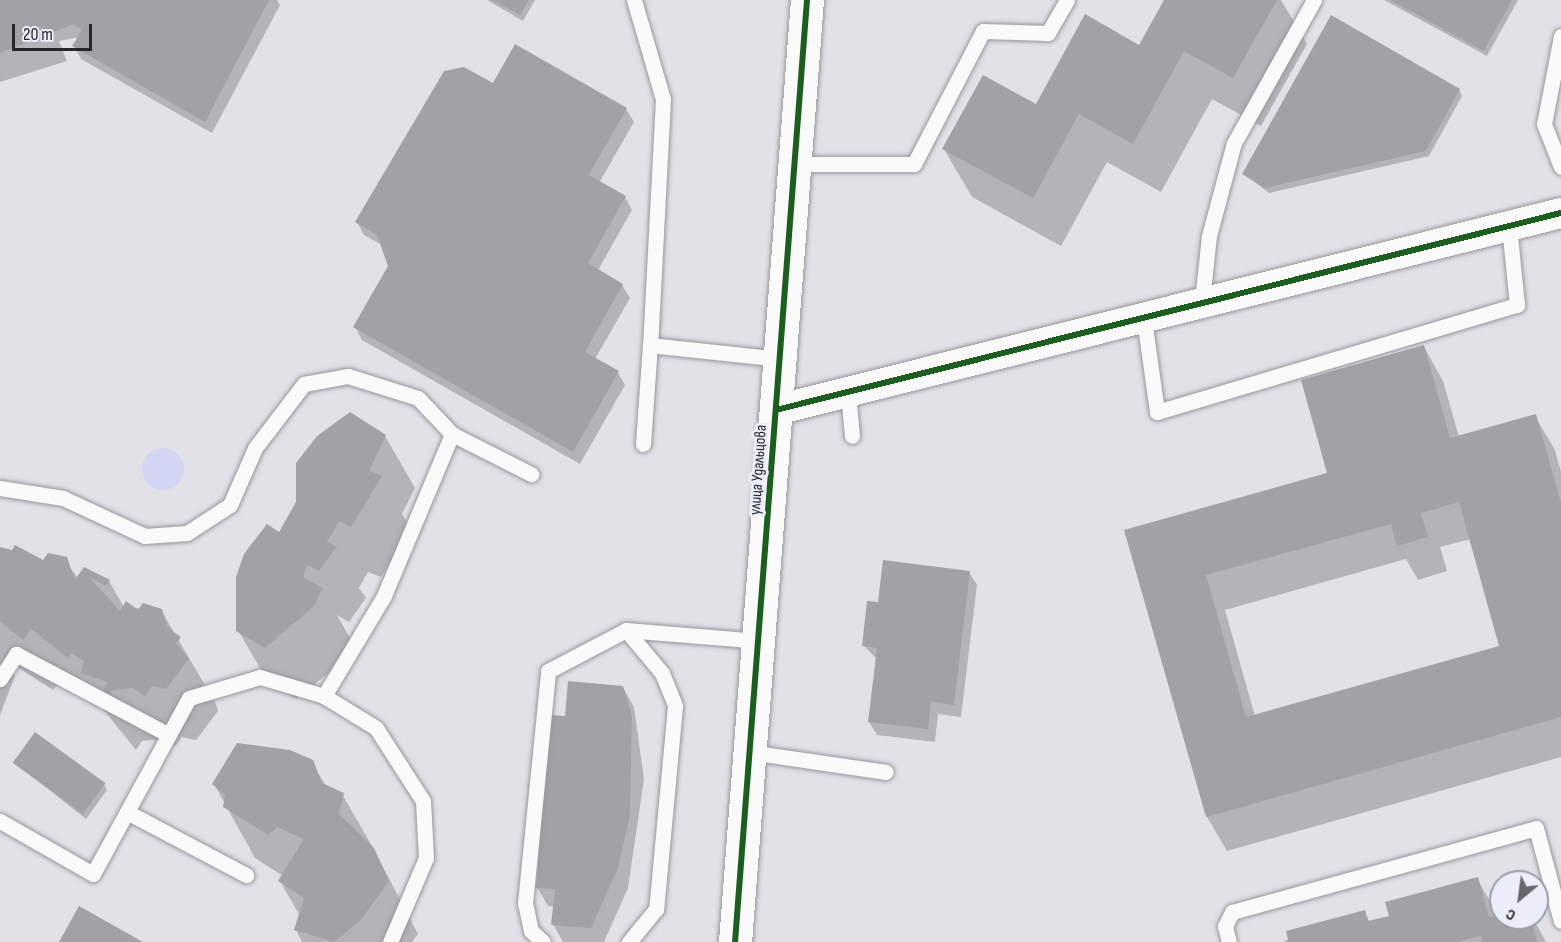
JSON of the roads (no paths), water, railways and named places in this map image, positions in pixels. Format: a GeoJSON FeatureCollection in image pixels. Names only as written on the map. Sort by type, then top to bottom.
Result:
{"type":"FeatureCollection","features":[{"type":"Feature","properties":{"kind":"street","name":"улица Удальцова"},"geometry":{"type":"LineString","coordinates":[[735,942],[797,164],[807,0]]}},
{"type":"Feature","properties":{"kind":"street"},"geometry":{"type":"LineString","coordinates":[[776,410],[1144,319],[1202,301],[1561,213]]}},
{"type":"Feature","properties":{"kind":"lane"},"geometry":{"type":"LineString","coordinates":[[634,0],[663,99],[643,444]]}},
{"type":"Feature","properties":{"kind":"lane"},"geometry":{"type":"LineString","coordinates":[[797,164],[914,164],[983,31],[1048,33],[1067,0]]}},
{"type":"Feature","properties":{"kind":"lane"},"geometry":{"type":"LineString","coordinates":[[1202,301],[1209,236],[1234,143],[1314,0]]}},
{"type":"Feature","properties":{"kind":"lane"},"geometry":{"type":"LineString","coordinates":[[1561,36],[1544,124],[1561,167]]}},
{"type":"Feature","properties":{"kind":"lane"},"geometry":{"type":"LineString","coordinates":[[1144,319],[1157,412],[1517,305],[1509,226]]}},
{"type":"Feature","properties":{"kind":"lane"},"geometry":{"type":"LineString","coordinates":[[650,345],[780,359]]}},
{"type":"Feature","properties":{"kind":"lane"},"geometry":{"type":"LineString","coordinates":[[0,488],[63,498],[145,536],[187,534],[230,505],[255,448],[304,384],[348,376],[417,398],[452,434],[531,474]]}},
{"type":"Feature","properties":{"kind":"lane"},"geometry":{"type":"LineString","coordinates":[[848,393],[852,436]]}},
{"type":"Feature","properties":{"kind":"lane"},"geometry":{"type":"LineString","coordinates":[[324,696],[384,596],[452,434]]}},
{"type":"Feature","properties":{"kind":"lane"},"geometry":{"type":"LineString","coordinates":[[543,942],[531,931],[525,903],[548,671],[626,630],[759,640]]}},
{"type":"Feature","properties":{"kind":"lane"},"geometry":{"type":"LineString","coordinates":[[626,630],[662,673],[675,706],[656,909],[629,942]]}},
{"type":"Feature","properties":{"kind":"lane"},"geometry":{"type":"LineString","coordinates":[[0,679],[16,654],[169,735]]}},
{"type":"Feature","properties":{"kind":"lane"},"geometry":{"type":"LineString","coordinates":[[0,821],[93,874],[189,698],[260,677],[324,696],[376,728],[423,801],[426,858],[390,942]]}},
{"type":"Feature","properties":{"kind":"lane"},"geometry":{"type":"LineString","coordinates":[[749,752],[886,772]]}},
{"type":"Feature","properties":{"kind":"lane"},"geometry":{"type":"LineString","coordinates":[[127,812],[246,875]]}},
{"type":"Feature","properties":{"kind":"lane"},"geometry":{"type":"LineString","coordinates":[[1228,942],[1225,926],[1232,912],[1536,828],[1561,921]]}}]}
